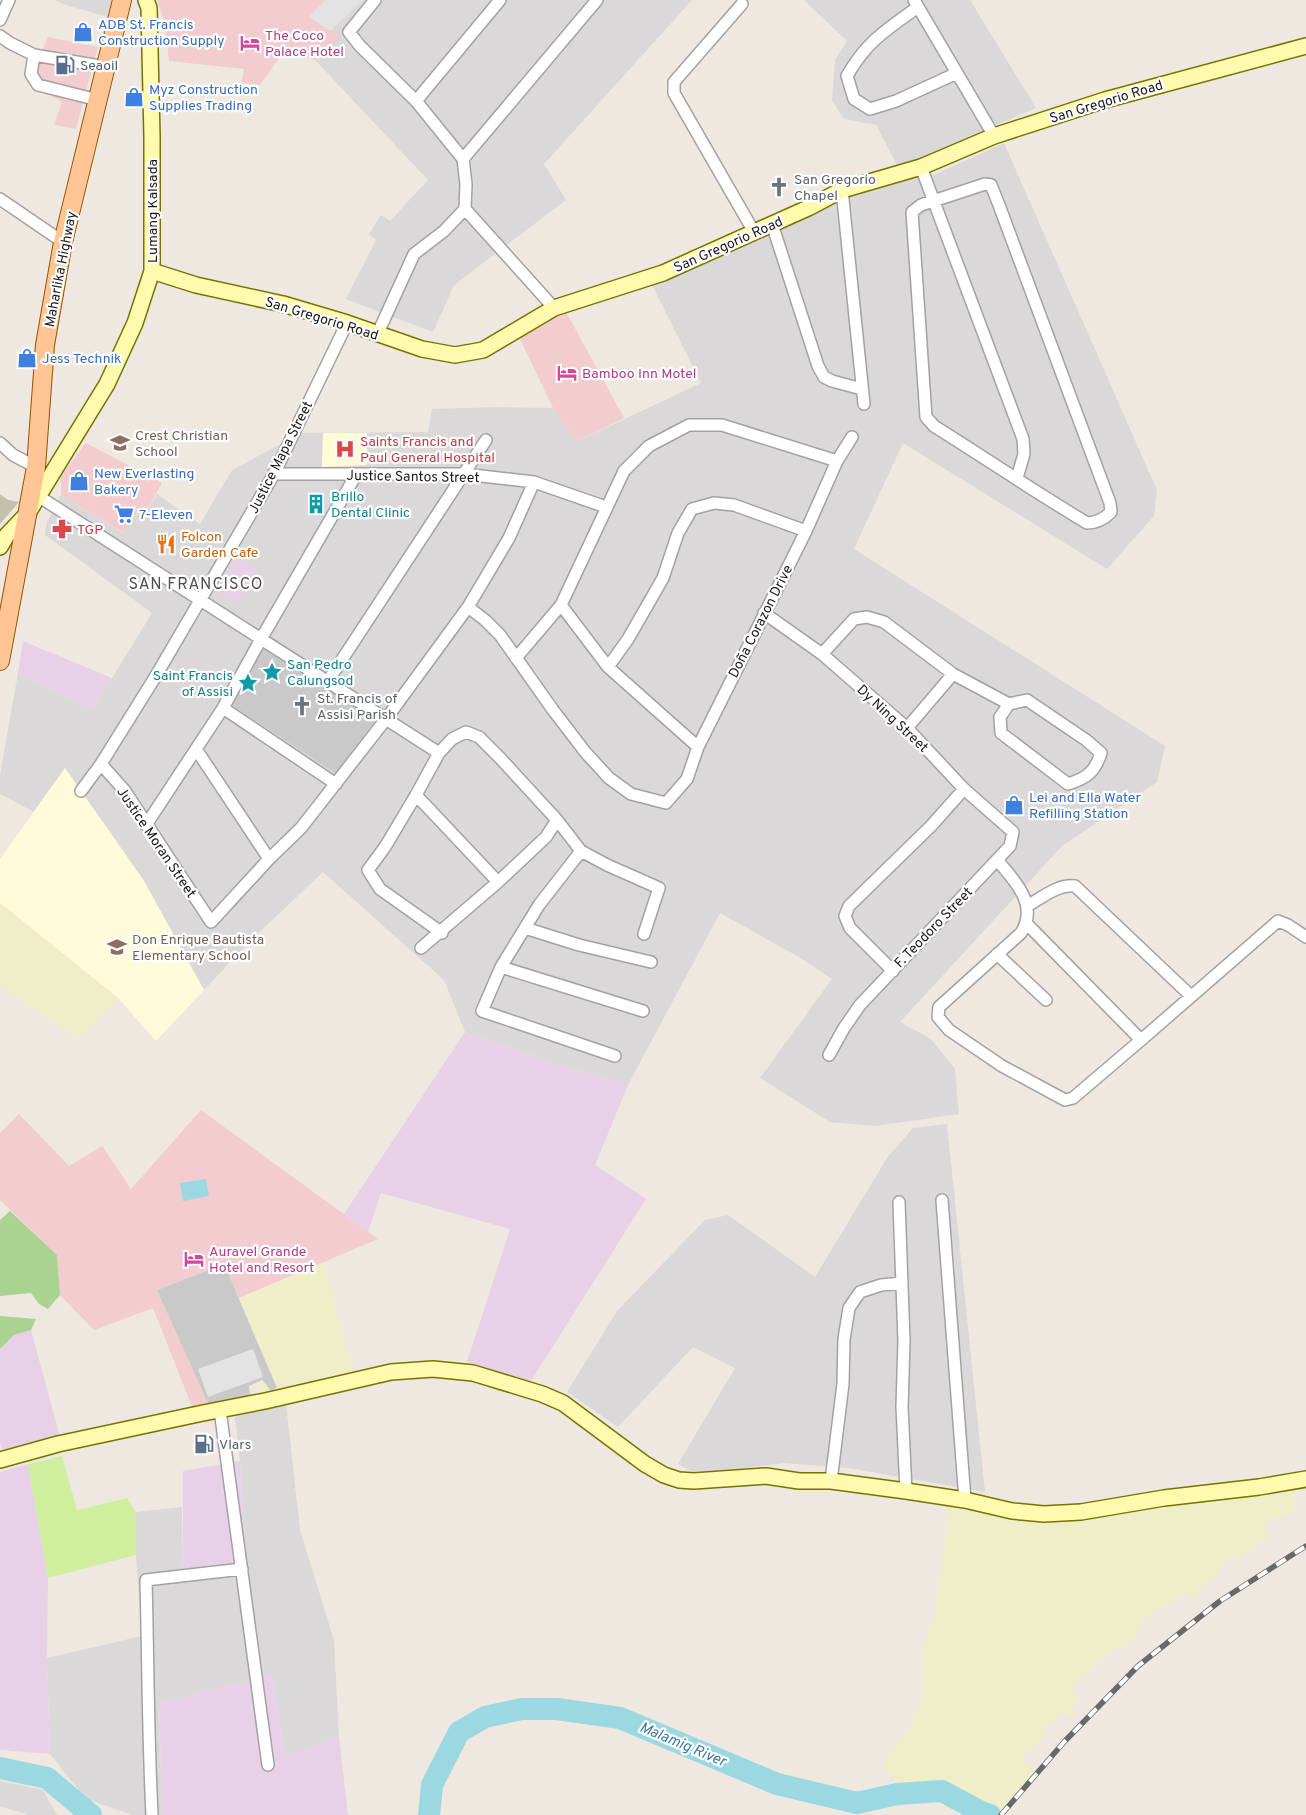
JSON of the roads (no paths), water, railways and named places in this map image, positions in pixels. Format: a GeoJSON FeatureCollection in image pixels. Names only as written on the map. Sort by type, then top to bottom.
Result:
{"type":"FeatureCollection","features":[{"type":"Feature","properties":{"kind":"main road","name":"Maharlika Highway"},"geometry":{"type":"LineString","coordinates":[[0,661],[36,467],[46,345],[63,242],[122,0]]}},
{"type":"Feature","properties":{"kind":"street"},"geometry":{"type":"LineString","coordinates":[[0,20],[9,0]]}},
{"type":"Feature","properties":{"kind":"street","name":"Lumang Kalsada"},"geometry":{"type":"LineString","coordinates":[[0,547],[7,535],[28,513],[107,384],[135,323],[152,271],[152,137],[149,8],[146,0]]}},
{"type":"Feature","properties":{"kind":"street"},"geometry":{"type":"LineString","coordinates":[[375,0],[349,32],[360,46],[416,101],[463,159],[466,184],[465,209],[444,231],[414,254],[377,335]]}},
{"type":"Feature","properties":{"kind":"street"},"geometry":{"type":"LineString","coordinates":[[416,101],[500,0]]}},
{"type":"Feature","properties":{"kind":"street"},"geometry":{"type":"LineString","coordinates":[[463,159],[597,0]]}},
{"type":"Feature","properties":{"kind":"street"},"geometry":{"type":"LineString","coordinates":[[742,4],[674,82],[674,93],[754,232]]}},
{"type":"Feature","properties":{"kind":"street"},"geometry":{"type":"LineString","coordinates":[[957,73],[896,101],[870,109],[854,99],[847,76],[856,59],[877,37],[916,4],[957,73],[994,136]]}},
{"type":"Feature","properties":{"kind":"street"},"geometry":{"type":"LineString","coordinates":[[0,36],[34,55],[106,67]]}},
{"type":"Feature","properties":{"kind":"street","name":"San Gregorio Road"},"geometry":{"type":"LineString","coordinates":[[152,271],[196,285],[282,304],[347,323],[422,350],[454,354],[483,350],[554,308],[663,273],[808,208],[842,190],[921,167],[994,136],[1105,100],[1306,46]]}},
{"type":"Feature","properties":{"kind":"street"},"geometry":{"type":"LineString","coordinates":[[34,55],[31,74],[38,85],[98,100]]}},
{"type":"Feature","properties":{"kind":"street"},"geometry":{"type":"LineString","coordinates":[[921,167],[1023,440],[1024,454],[1017,478]]}},
{"type":"Feature","properties":{"kind":"street"},"geometry":{"type":"LineString","coordinates":[[985,184],[991,185],[1110,503],[1111,512],[1095,523],[1087,523],[1042,496],[1017,478],[934,426],[926,418],[912,212],[921,205],[934,201],[985,184]]}},
{"type":"Feature","properties":{"kind":"street"},"geometry":{"type":"LineString","coordinates":[[842,190],[864,404]]}},
{"type":"Feature","properties":{"kind":"street"},"geometry":{"type":"LineString","coordinates":[[0,199],[63,242]]}},
{"type":"Feature","properties":{"kind":"street"},"geometry":{"type":"LineString","coordinates":[[465,209],[554,308]]}},
{"type":"Feature","properties":{"kind":"street"},"geometry":{"type":"LineString","coordinates":[[772,224],[818,366],[824,377],[862,389]]}},
{"type":"Feature","properties":{"kind":"street","name":"Justice Mapa Street"},"geometry":{"type":"LineString","coordinates":[[81,791],[101,764],[201,600],[274,474],[347,323]]}},
{"type":"Feature","properties":{"kind":"street"},"geometry":{"type":"LineString","coordinates":[[468,607],[500,635],[516,658],[561,605],[624,471],[649,446],[689,425],[722,425],[837,462]]}},
{"type":"Feature","properties":{"kind":"street","name":"Doña Corazon Drive"},"geometry":{"type":"LineString","coordinates":[[516,658],[586,753],[609,778],[631,794],[666,803],[687,779],[698,747],[806,531],[837,462],[852,437]]}},
{"type":"Feature","properties":{"kind":"street"},"geometry":{"type":"LineString","coordinates":[[328,681],[486,440]]}},
{"type":"Feature","properties":{"kind":"street"},"geometry":{"type":"LineString","coordinates":[[0,443],[13,455],[36,467]]}},
{"type":"Feature","properties":{"kind":"street","name":"Justice Santos Street"},"geometry":{"type":"LineString","coordinates":[[274,474],[464,474],[534,482],[606,507]]}},
{"type":"Feature","properties":{"kind":"street"},"geometry":{"type":"LineString","coordinates":[[146,825],[223,708],[261,638],[356,475]]}},
{"type":"Feature","properties":{"kind":"street"},"geometry":{"type":"LineString","coordinates":[[196,749],[269,859],[301,828],[336,784],[468,607],[509,538],[534,482]]}},
{"type":"Feature","properties":{"kind":"street"},"geometry":{"type":"LineString","coordinates":[[38,496],[439,753]]}},
{"type":"Feature","properties":{"kind":"street"},"geometry":{"type":"LineString","coordinates":[[608,667],[628,639],[664,578],[678,533],[692,509],[714,503],[734,505],[806,531]]}},
{"type":"Feature","properties":{"kind":"street"},"geometry":{"type":"LineString","coordinates":[[561,605],[608,667],[698,747]]}},
{"type":"Feature","properties":{"kind":"street","name":"Dy Ning Street"},"geometry":{"type":"LineString","coordinates":[[764,613],[822,654],[907,728],[964,789],[1013,832]]}},
{"type":"Feature","properties":{"kind":"street"},"geometry":{"type":"LineString","coordinates":[[822,654],[854,620],[867,617],[884,622],[953,674],[1009,704],[1027,700],[1086,740],[1101,753],[1097,767],[1082,780],[1068,784],[1001,733],[1000,717],[1009,704]]}},
{"type":"Feature","properties":{"kind":"street"},"geometry":{"type":"LineString","coordinates":[[907,728],[953,674]]}},
{"type":"Feature","properties":{"kind":"street"},"geometry":{"type":"LineString","coordinates":[[223,708],[336,784]]}},
{"type":"Feature","properties":{"kind":"street"},"geometry":{"type":"LineString","coordinates":[[442,932],[380,889],[368,870],[385,847],[439,753],[452,739],[466,732],[479,737],[557,820],[581,851],[607,865],[660,888],[644,934]]}},
{"type":"Feature","properties":{"kind":"street","name":"Justice Moran Street"},"geometry":{"type":"LineString","coordinates":[[101,764],[125,791],[212,922],[269,859]]}},
{"type":"Feature","properties":{"kind":"street","name":"F. Teodoro Street"},"geometry":{"type":"LineString","coordinates":[[964,789],[931,826],[849,906],[845,916],[850,928],[893,971],[1010,846],[1013,832]]}},
{"type":"Feature","properties":{"kind":"street"},"geometry":{"type":"LineString","coordinates":[[416,795],[498,882]]}},
{"type":"Feature","properties":{"kind":"street"},"geometry":{"type":"LineString","coordinates":[[421,948],[442,932],[546,837],[557,820]]}},
{"type":"Feature","properties":{"kind":"street"},"geometry":{"type":"LineString","coordinates":[[581,851],[556,881],[525,928],[502,966],[482,1011],[615,1056]]}},
{"type":"Feature","properties":{"kind":"street"},"geometry":{"type":"LineString","coordinates":[[997,860],[1019,885],[1027,906],[1027,924],[1021,933],[939,1007],[938,1017],[949,1030],[1002,1066],[1065,1100],[1073,1098],[1278,921],[1306,937]]}},
{"type":"Feature","properties":{"kind":"street"},"geometry":{"type":"LineString","coordinates":[[1027,906],[1057,888],[1066,885],[1075,886],[1191,996]]}},
{"type":"Feature","properties":{"kind":"street"},"geometry":{"type":"LineString","coordinates":[[1027,924],[1141,1040]]}},
{"type":"Feature","properties":{"kind":"street"},"geometry":{"type":"LineString","coordinates":[[525,928],[579,945],[651,962]]}},
{"type":"Feature","properties":{"kind":"street"},"geometry":{"type":"LineString","coordinates":[[997,954],[1046,1000]]}},
{"type":"Feature","properties":{"kind":"street"},"geometry":{"type":"LineString","coordinates":[[502,966],[643,1011]]}},
{"type":"Feature","properties":{"kind":"street"},"geometry":{"type":"LineString","coordinates":[[828,1055],[860,1005],[893,971]]}},
{"type":"Feature","properties":{"kind":"street"},"geometry":{"type":"LineString","coordinates":[[942,1200],[965,1500]]}},
{"type":"Feature","properties":{"kind":"street"},"geometry":{"type":"LineString","coordinates":[[899,1202],[904,1341],[902,1406],[906,1491]]}},
{"type":"Feature","properties":{"kind":"street"},"geometry":{"type":"LineString","coordinates":[[831,1481],[843,1384],[844,1339],[849,1308],[860,1292],[880,1285],[902,1283]]}},
{"type":"Feature","properties":{"kind":"street"},"geometry":{"type":"LineString","coordinates":[[0,1460],[58,1444],[265,1401],[391,1372],[433,1369],[473,1373],[542,1394],[562,1403],[645,1464],[664,1475],[679,1480],[694,1481],[766,1476],[798,1481],[831,1481],[965,1500],[1012,1511],[1062,1514],[1164,1498],[1306,1480]]}},
{"type":"Feature","properties":{"kind":"street"},"geometry":{"type":"LineString","coordinates":[[220,1410],[268,1765]]}},
{"type":"Feature","properties":{"kind":"street"},"geometry":{"type":"LineString","coordinates":[[152,1815],[148,1723],[149,1674],[146,1580],[242,1569]]}},
{"type":"Feature","properties":{"kind":"water"},"geometry":{"type":"Polygon","coordinates":[[[206,1179],[209,1196],[183,1201],[180,1183],[206,1179]]]}},
{"type":"Feature","properties":{"kind":"waterway","name":"Malamig River"},"geometry":{"type":"LineString","coordinates":[[429,1815],[432,1785],[459,1732],[485,1717],[522,1709],[557,1709],[620,1718],[777,1784],[857,1803],[897,1794],[942,1791],[990,1815]]}},
{"type":"Feature","properties":{"kind":"waterway","name":"Malamig River"},"geometry":{"type":"LineString","coordinates":[[0,1768],[47,1778],[91,1815]]}},
{"type":"Feature","properties":{"kind":"railway"},"geometry":{"type":"LineString","coordinates":[[1001,1815],[1064,1742],[1138,1666],[1220,1601],[1306,1546]]}},
{"type":"Feature","properties":{"kind":"place","name":"ADB St. Francis Construction Supply"},"geometry":{"type":"Point","coordinates":[83,32]}},
{"type":"Feature","properties":{"kind":"place","name":"The Coco Palace Hotel"},"geometry":{"type":"Point","coordinates":[250,43]}},
{"type":"Feature","properties":{"kind":"place","name":"Seaoil"},"geometry":{"type":"Point","coordinates":[65,65]}},
{"type":"Feature","properties":{"kind":"place","name":"Myz Construction Supplies Trading"},"geometry":{"type":"Point","coordinates":[134,97]}},
{"type":"Feature","properties":{"kind":"place","name":"San Gregorio Chapel"},"geometry":{"type":"Point","coordinates":[779,187]}},
{"type":"Feature","properties":{"kind":"place","name":"Jess Technik"},"geometry":{"type":"Point","coordinates":[27,358]}},
{"type":"Feature","properties":{"kind":"place","name":"Bamboo Inn Motel"},"geometry":{"type":"Point","coordinates":[567,373]}},
{"type":"Feature","properties":{"kind":"place","name":"Crest Christian School"},"geometry":{"type":"Point","coordinates":[120,443]}},
{"type":"Feature","properties":{"kind":"place","name":"Saints Francis and Paul General Hospital"},"geometry":{"type":"Point","coordinates":[345,449]}},
{"type":"Feature","properties":{"kind":"place","name":"New Everlasting Bakery"},"geometry":{"type":"Point","coordinates":[79,481]}},
{"type":"Feature","properties":{"kind":"place","name":"Brillo Dental Clinic"},"geometry":{"type":"Point","coordinates":[316,504]}},
{"type":"Feature","properties":{"kind":"place","name":"7-Eleven"},"geometry":{"type":"Point","coordinates":[124,514]}},
{"type":"Feature","properties":{"kind":"place","name":"TGP"},"geometry":{"type":"Point","coordinates":[62,529]}},
{"type":"Feature","properties":{"kind":"place","name":"Folcon Garden Cafe"},"geometry":{"type":"Point","coordinates":[166,544]}},
{"type":"Feature","properties":{"kind":"place","name":"San Pedro Calungsod"},"geometry":{"type":"Point","coordinates":[272,672]}},
{"type":"Feature","properties":{"kind":"place","name":"Saint Francis of Assisi"},"geometry":{"type":"Point","coordinates":[248,683]}},
{"type":"Feature","properties":{"kind":"place","name":"St. Francis of Assisi Parish"},"geometry":{"type":"Point","coordinates":[302,706]}},
{"type":"Feature","properties":{"kind":"place","name":"Lei and Ella Water Refilling Station"},"geometry":{"type":"Point","coordinates":[1014,805]}},
{"type":"Feature","properties":{"kind":"place","name":"Don Enrique Bautista Elementary School"},"geometry":{"type":"Point","coordinates":[117,947]}},
{"type":"Feature","properties":{"kind":"place","name":"Auravel Grande Hotel and Resort"},"geometry":{"type":"Point","coordinates":[194,1259]}},
{"type":"Feature","properties":{"kind":"place","name":"Vlars"},"geometry":{"type":"Point","coordinates":[204,1444]}},
{"type":"Feature","properties":{"kind":"district","name":"SAN FRANCISCO"},"geometry":{"type":"Point","coordinates":[196,583]}}]}
